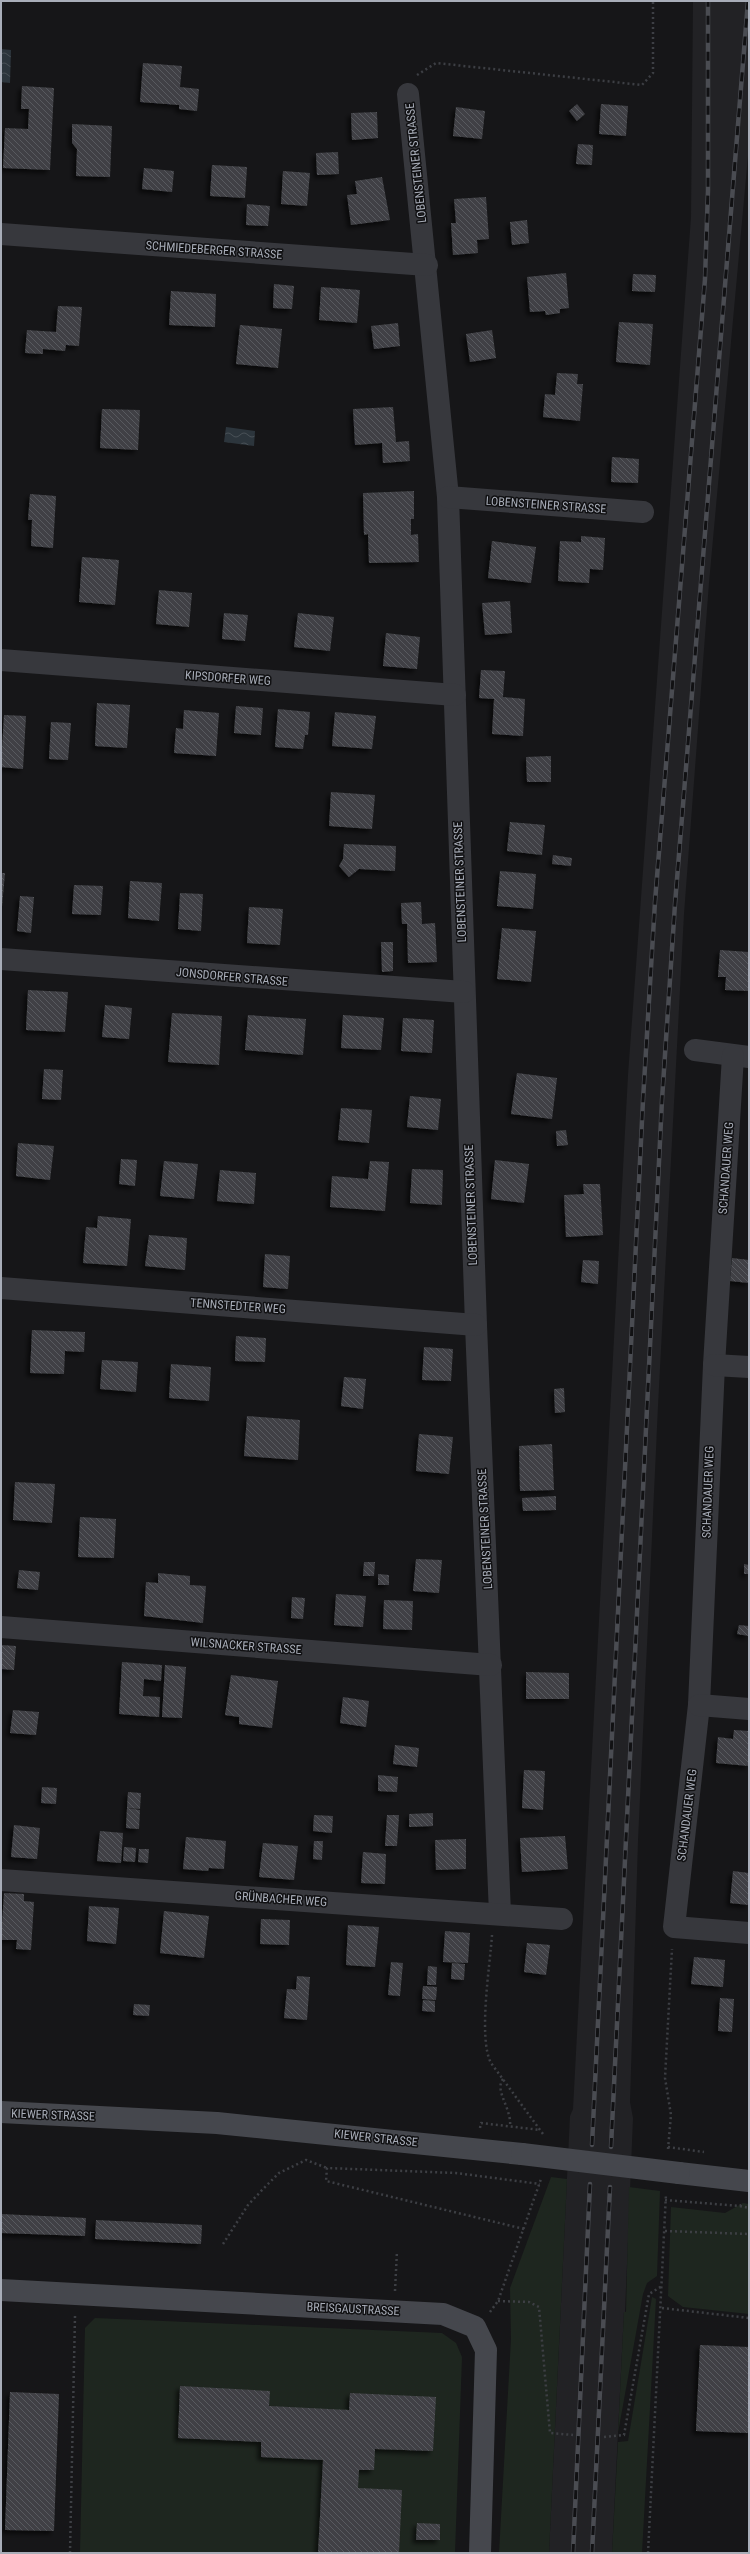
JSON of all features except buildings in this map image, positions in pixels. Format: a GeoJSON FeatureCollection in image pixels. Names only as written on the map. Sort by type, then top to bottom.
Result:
{"type":"FeatureCollection","features":[{"type":"Feature","properties":{"kind":"street","name":"LOBENSTEINER STRASSE"},"geometry":{"type":"LineString","coordinates":[[408,94],[427,266],[448,497],[476,1325],[491,1665],[497,1913]]}},
{"type":"Feature","properties":{"kind":"street","name":"SCHMIEDEBERGER STRASSE"},"geometry":{"type":"LineString","coordinates":[[1,234],[427,266]]}},
{"type":"Feature","properties":{"kind":"street","name":"LOBENSTEINER STRASSE"},"geometry":{"type":"LineString","coordinates":[[448,497],[643,512]]}},
{"type":"Feature","properties":{"kind":"street","name":"KIPSDORFER WEG"},"geometry":{"type":"LineString","coordinates":[[1,660],[455,695]]}},
{"type":"Feature","properties":{"kind":"street","name":"JONSDORFER STRASSE"},"geometry":{"type":"LineString","coordinates":[[1,959],[464,992]]}},
{"type":"Feature","properties":{"kind":"street"},"geometry":{"type":"LineString","coordinates":[[695,1050],[741,1056]]}},
{"type":"Feature","properties":{"kind":"street","name":"SCHANDAUER WEG"},"geometry":{"type":"LineString","coordinates":[[674,1927],[699,1705],[714,1364],[741,1056]]}},
{"type":"Feature","properties":{"kind":"street","name":"TENNSTEDTER WEG"},"geometry":{"type":"LineString","coordinates":[[1,1288],[476,1325]]}},
{"type":"Feature","properties":{"kind":"street"},"geometry":{"type":"LineString","coordinates":[[714,1364],[749,1367]]}},
{"type":"Feature","properties":{"kind":"street","name":"WILSNACKER STRASSE"},"geometry":{"type":"LineString","coordinates":[[1,1627],[491,1665]]}},
{"type":"Feature","properties":{"kind":"street"},"geometry":{"type":"LineString","coordinates":[[699,1705],[749,1709]]}},
{"type":"Feature","properties":{"kind":"street","name":"GRÜNBACHER WEG"},"geometry":{"type":"LineString","coordinates":[[1,1880],[497,1913],[562,1919]]}},
{"type":"Feature","properties":{"kind":"street"},"geometry":{"type":"LineString","coordinates":[[674,1927],[749,1933]]}},
{"type":"Feature","properties":{"kind":"street","name":"KIEWER STRASSE"},"geometry":{"type":"LineString","coordinates":[[1,2112],[217,2123],[522,2154],[749,2181]]}},
{"type":"Feature","properties":{"kind":"street","name":"BREISGAUSTRASSE"},"geometry":{"type":"LineString","coordinates":[[1,2290],[443,2314],[475,2327],[486,2350],[480,2553]]}},
{"type":"Feature","properties":{"kind":"path","name":"LOBENSTEINER STRASSE"},"geometry":{"type":"LineString","coordinates":[[408,94],[416,75],[436,63],[642,85],[653,73],[653,1]]}},
{"type":"Feature","properties":{"kind":"path"},"geometry":{"type":"LineString","coordinates":[[485,2124],[541,2130],[488,2058],[485,2041],[497,1913]]}},
{"type":"Feature","properties":{"kind":"path"},"geometry":{"type":"LineString","coordinates":[[668,2154],[671,2115],[665,2078],[674,1927]]}},
{"type":"Feature","properties":{"kind":"path"},"geometry":{"type":"LineString","coordinates":[[503,2079],[499,2084],[500,2091],[508,2107],[510,2127]]}},
{"type":"Feature","properties":{"kind":"path"},"geometry":{"type":"LineString","coordinates":[[668,2147],[710,2152]]}},
{"type":"Feature","properties":{"kind":"path"},"geometry":{"type":"LineString","coordinates":[[223,2244],[248,2206],[279,2173],[306,2160],[327,2168],[456,2173],[540,2184]]}},
{"type":"Feature","properties":{"kind":"path"},"geometry":{"type":"LineString","coordinates":[[327,2168],[326,2181],[524,2229]]}},
{"type":"Feature","properties":{"kind":"path"},"geometry":{"type":"LineString","coordinates":[[487,2317],[498,2301],[541,2179]]}},
{"type":"Feature","properties":{"kind":"path"},"geometry":{"type":"LineString","coordinates":[[648,2553],[662,2308],[666,2192]]}},
{"type":"Feature","properties":{"kind":"path"},"geometry":{"type":"LineString","coordinates":[[665,2200],[749,2208]]}},
{"type":"Feature","properties":{"kind":"path"},"geometry":{"type":"LineString","coordinates":[[740,2206],[743,2203]]}},
{"type":"Feature","properties":{"kind":"path"},"geometry":{"type":"LineString","coordinates":[[665,2231],[749,2234]]}},
{"type":"Feature","properties":{"kind":"path"},"geometry":{"type":"LineString","coordinates":[[394,2311],[397,2251]]}},
{"type":"Feature","properties":{"kind":"path"},"geometry":{"type":"LineString","coordinates":[[604,2437],[624,2435],[649,2294],[662,2286]]}},
{"type":"Feature","properties":{"kind":"path"},"geometry":{"type":"LineString","coordinates":[[70,2553],[75,2293]]}},
{"type":"Feature","properties":{"kind":"path"},"geometry":{"type":"LineString","coordinates":[[498,2301],[529,2302],[539,2307],[550,2433],[572,2435]]}},
{"type":"Feature","properties":{"kind":"path"},"geometry":{"type":"LineString","coordinates":[[662,2308],[749,2318]]}},
{"type":"Feature","properties":{"kind":"shaded area"},"geometry":{"type":"Polygon","coordinates":[[[693,1],[749,1],[749,145],[709,583],[684,914],[658,1406],[638,1841],[630,2102],[633,2118],[625,2312],[612,2553],[549,2553],[570,2116],[573,2109],[628,1075],[691,217],[693,1]]]}},
{"type":"Feature","properties":{"kind":"shaded area"},"geometry":{"type":"Polygon","coordinates":[[[551,2177],[567,2179],[549,2553],[499,2553],[511,2339],[510,2288],[551,2177]]]}},
{"type":"Feature","properties":{"kind":"shaded area"},"geometry":{"type":"Polygon","coordinates":[[[629,2187],[660,2191],[657,2276],[647,2283],[643,2294],[618,2433],[624,2312],[626,2312],[629,2187]]]}},
{"type":"Feature","properties":{"kind":"shaded area"},"geometry":{"type":"Polygon","coordinates":[[[743,2203],[749,2204],[749,2314],[683,2307],[668,2296],[671,2207],[725,2213],[743,2203]]]}},
{"type":"Feature","properties":{"kind":"shaded area"},"geometry":{"type":"Polygon","coordinates":[[[652,2297],[656,2299],[642,2553],[612,2553],[618,2442],[628,2441],[652,2297]]]}},
{"type":"Feature","properties":{"kind":"shaded area"},"geometry":{"type":"Polygon","coordinates":[[[95,2318],[442,2333],[456,2343],[462,2357],[455,2553],[80,2553],[85,2328],[95,2318]]]}},
{"type":"Feature","properties":{"kind":"water"},"geometry":{"type":"Polygon","coordinates":[[[1,49],[11,50],[10,83],[1,82],[1,49]]]}},
{"type":"Feature","properties":{"kind":"water"},"geometry":{"type":"Polygon","coordinates":[[[226,427],[255,431],[254,446],[224,442],[226,427]]]}},
{"type":"Feature","properties":{"kind":"railway"},"geometry":{"type":"LineString","coordinates":[[592,2145],[643,1100],[655,902],[705,279],[708,190],[708,1]]}},
{"type":"Feature","properties":{"kind":"railway"},"geometry":{"type":"LineString","coordinates":[[611,2147],[662,1100],[675,904],[748,1]]}},
{"type":"Feature","properties":{"kind":"railway"},"geometry":{"type":"LineString","coordinates":[[573,2553],[590,2184]]}},
{"type":"Feature","properties":{"kind":"railway"},"geometry":{"type":"LineString","coordinates":[[592,2553],[610,2187]]}}]}
